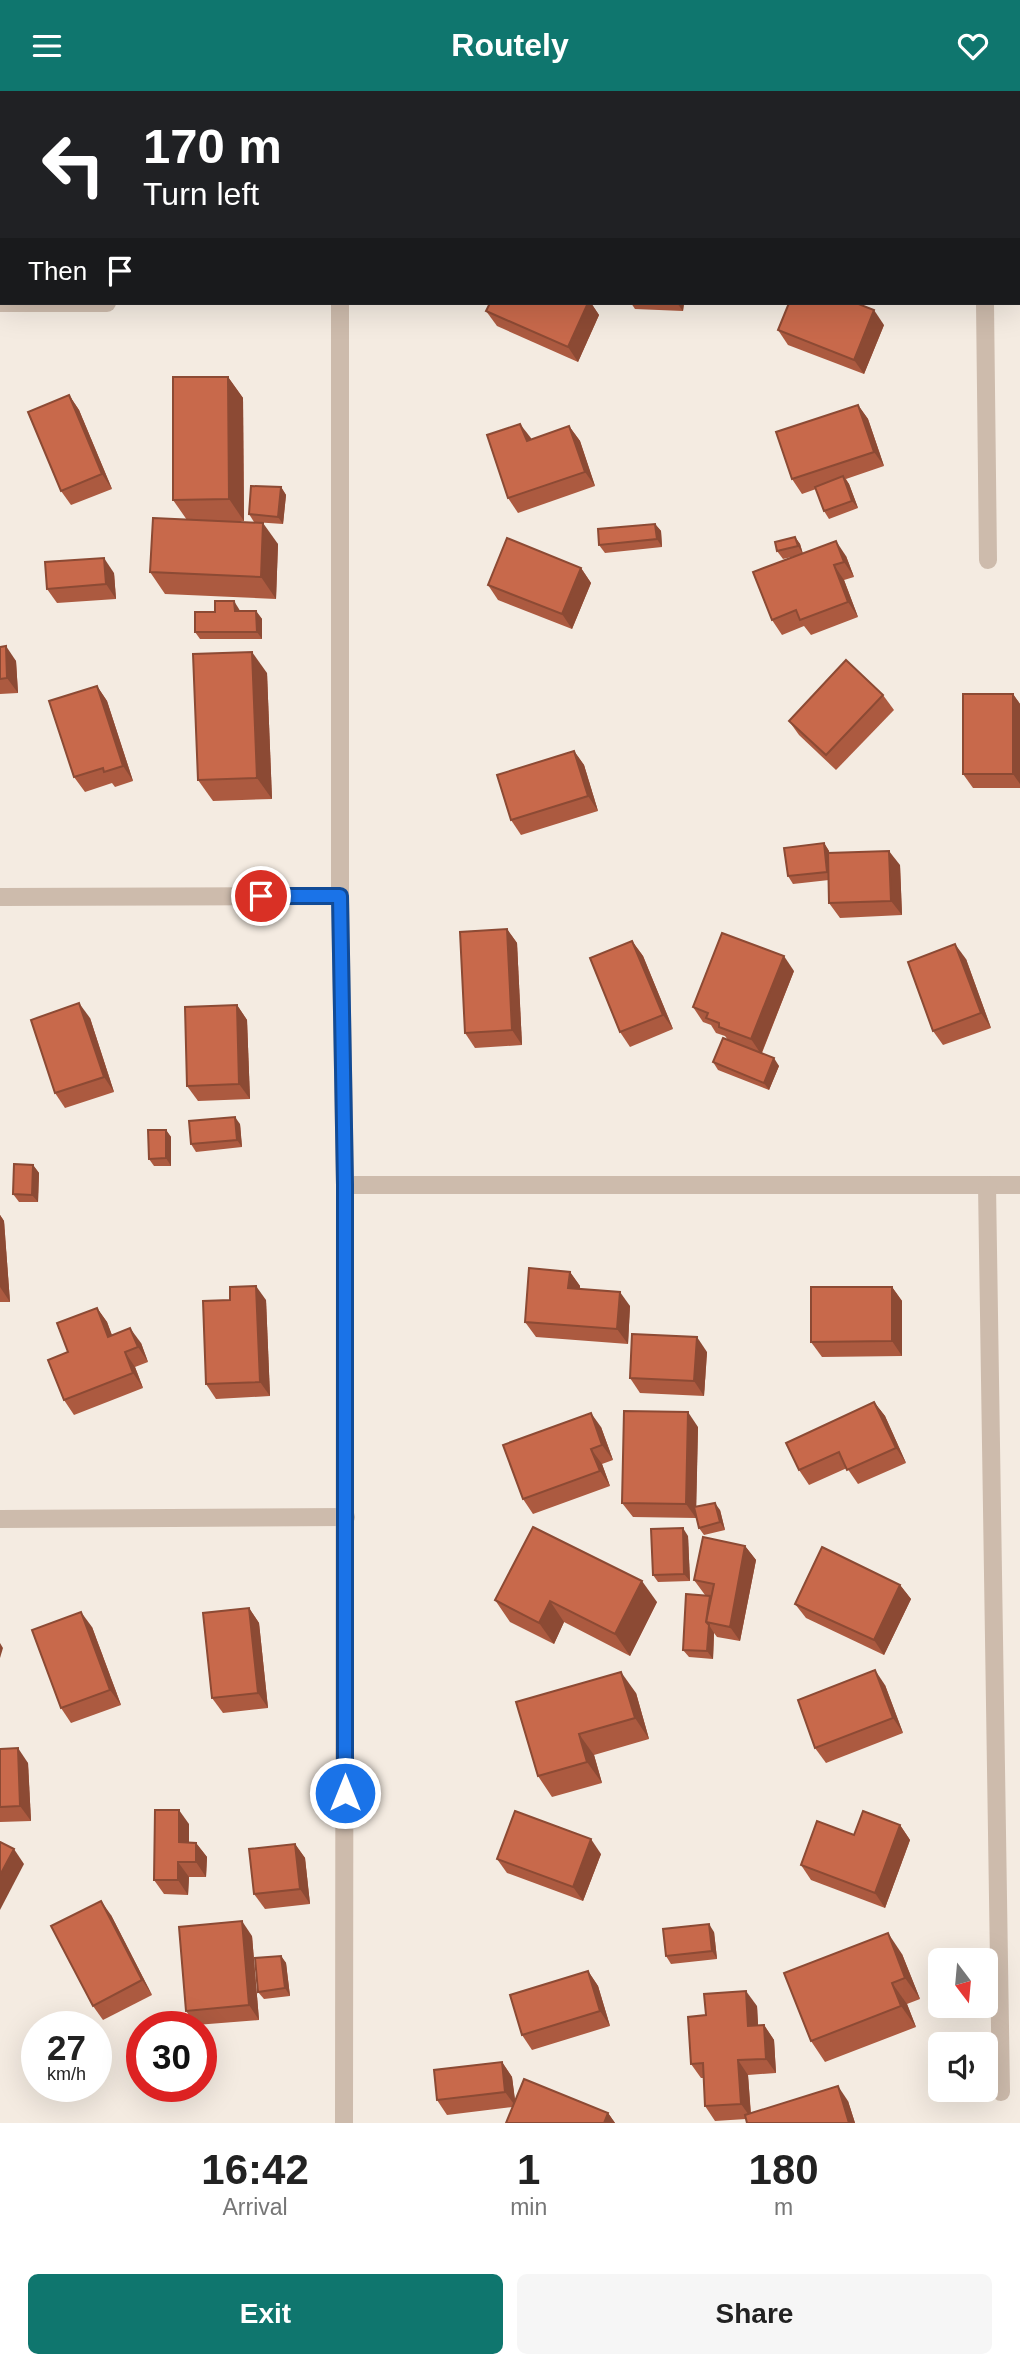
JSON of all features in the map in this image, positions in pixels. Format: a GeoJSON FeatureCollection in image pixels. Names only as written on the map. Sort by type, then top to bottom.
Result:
{"type":"FeatureCollection","features":[{"type":"Feature","properties":{"kind":"street"},"geometry":{"type":"LineString","coordinates":[[340,305],[340,896],[345,1185],[346,1517],[344,2123]]}},
{"type":"Feature","properties":{"kind":"street"},"geometry":{"type":"LineString","coordinates":[[985,305],[988,560]]}},
{"type":"Feature","properties":{"kind":"street"},"geometry":{"type":"LineString","coordinates":[[0,897],[340,896]]}},
{"type":"Feature","properties":{"kind":"street"},"geometry":{"type":"LineString","coordinates":[[345,1185],[1020,1185]]}},
{"type":"Feature","properties":{"kind":"street"},"geometry":{"type":"LineString","coordinates":[[987,1185],[1001,2092]]}},
{"type":"Feature","properties":{"kind":"street"},"geometry":{"type":"LineString","coordinates":[[0,1519],[346,1517]]}},
{"type":"Feature","properties":{"kind":"building"},"geometry":{"type":"Polygon","coordinates":[[[489,305],[587,305],[568,347],[486,311],[489,305]]]}},
{"type":"Feature","properties":{"kind":"building"},"geometry":{"type":"Polygon","coordinates":[[[788,305],[861,305],[874,310],[854,360],[778,330],[788,305]]]}},
{"type":"Feature","properties":{"kind":"building"},"geometry":{"type":"Polygon","coordinates":[[[173,377],[228,377],[229,499],[173,500],[173,377]]]}},
{"type":"Feature","properties":{"kind":"building"},"geometry":{"type":"Polygon","coordinates":[[[69,395],[102,474],[61,491],[28,412],[69,395]]]}},
{"type":"Feature","properties":{"kind":"building"},"geometry":{"type":"Polygon","coordinates":[[[858,405],[874,452],[792,479],[776,432],[858,405]]]}},
{"type":"Feature","properties":{"kind":"building"},"geometry":{"type":"Polygon","coordinates":[[[520,424],[527,441],[569,426],[585,472],[508,498],[487,435],[520,424]]]}},
{"type":"Feature","properties":{"kind":"building"},"geometry":{"type":"Polygon","coordinates":[[[843,476],[852,501],[824,511],[815,487],[843,476]]]}},
{"type":"Feature","properties":{"kind":"building"},"geometry":{"type":"Polygon","coordinates":[[[251,486],[281,487],[278,517],[249,514],[251,486]]]}},
{"type":"Feature","properties":{"kind":"building"},"geometry":{"type":"Polygon","coordinates":[[[153,518],[263,523],[261,577],[150,572],[153,518]]]}},
{"type":"Feature","properties":{"kind":"building"},"geometry":{"type":"Polygon","coordinates":[[[655,524],[657,539],[599,545],[598,529],[655,524]]]}},
{"type":"Feature","properties":{"kind":"building"},"geometry":{"type":"Polygon","coordinates":[[[795,537],[798,546],[777,551],[775,542],[795,537]]]}},
{"type":"Feature","properties":{"kind":"building"},"geometry":{"type":"Polygon","coordinates":[[[507,538],[581,568],[562,614],[488,585],[507,538]]]}},
{"type":"Feature","properties":{"kind":"building"},"geometry":{"type":"Polygon","coordinates":[[[836,541],[844,562],[834,565],[848,602],[800,620],[796,610],[772,620],[753,572],[836,541]]]}},
{"type":"Feature","properties":{"kind":"building"},"geometry":{"type":"Polygon","coordinates":[[[104,558],[106,584],[47,589],[45,562],[104,558]]]}},
{"type":"Feature","properties":{"kind":"building"},"geometry":{"type":"Polygon","coordinates":[[[215,601],[234,601],[235,611],[256,611],[257,632],[195,632],[195,612],[215,612],[215,601]]]}},
{"type":"Feature","properties":{"kind":"building"},"geometry":{"type":"Polygon","coordinates":[[[6,646],[7,678],[0,679],[0,647],[6,646]]]}},
{"type":"Feature","properties":{"kind":"building"},"geometry":{"type":"Polygon","coordinates":[[[252,652],[257,778],[198,780],[193,654],[252,652]]]}},
{"type":"Feature","properties":{"kind":"building"},"geometry":{"type":"Polygon","coordinates":[[[846,660],[883,695],[826,755],[789,721],[846,660]]]}},
{"type":"Feature","properties":{"kind":"building"},"geometry":{"type":"Polygon","coordinates":[[[97,686],[123,766],[104,772],[103,768],[74,777],[49,701],[97,686]]]}},
{"type":"Feature","properties":{"kind":"building"},"geometry":{"type":"Polygon","coordinates":[[[963,694],[1013,694],[1013,774],[963,774],[963,694]]]}},
{"type":"Feature","properties":{"kind":"building"},"geometry":{"type":"Polygon","coordinates":[[[574,751],[588,796],[511,820],[497,775],[574,751]]]}},
{"type":"Feature","properties":{"kind":"building"},"geometry":{"type":"Polygon","coordinates":[[[824,843],[827,872],[788,876],[784,848],[824,843]]]}},
{"type":"Feature","properties":{"kind":"building"},"geometry":{"type":"Polygon","coordinates":[[[889,851],[891,901],[829,903],[828,853],[889,851]]]}},
{"type":"Feature","properties":{"kind":"building"},"geometry":{"type":"Polygon","coordinates":[[[507,929],[512,1030],[465,1033],[460,932],[507,929]]]}},
{"type":"Feature","properties":{"kind":"building"},"geometry":{"type":"Polygon","coordinates":[[[722,933],[784,956],[751,1039],[719,1027],[719,1023],[706,1018],[708,1013],[693,1007],[722,933]]]}},
{"type":"Feature","properties":{"kind":"building"},"geometry":{"type":"Polygon","coordinates":[[[632,941],[663,1015],[620,1032],[590,958],[632,941]]]}},
{"type":"Feature","properties":{"kind":"building"},"geometry":{"type":"Polygon","coordinates":[[[955,944],[981,1013],[933,1031],[908,962],[955,944]]]}},
{"type":"Feature","properties":{"kind":"building"},"geometry":{"type":"Polygon","coordinates":[[[79,1003],[104,1077],[55,1093],[31,1020],[79,1003]]]}},
{"type":"Feature","properties":{"kind":"building"},"geometry":{"type":"Polygon","coordinates":[[[237,1005],[239,1084],[187,1086],[185,1007],[237,1005]]]}},
{"type":"Feature","properties":{"kind":"building"},"geometry":{"type":"Polygon","coordinates":[[[723,1038],[774,1058],[764,1083],[713,1062],[723,1038]]]}},
{"type":"Feature","properties":{"kind":"building"},"geometry":{"type":"Polygon","coordinates":[[[235,1117],[237,1140],[191,1144],[189,1121],[235,1117]]]}},
{"type":"Feature","properties":{"kind":"building"},"geometry":{"type":"Polygon","coordinates":[[[148,1130],[166,1130],[166,1158],[149,1159],[148,1130]]]}},
{"type":"Feature","properties":{"kind":"building"},"geometry":{"type":"Polygon","coordinates":[[[14,1164],[33,1165],[32,1195],[13,1194],[14,1164]]]}},
{"type":"Feature","properties":{"kind":"building"},"geometry":{"type":"Polygon","coordinates":[[[529,1268],[570,1272],[568,1288],[620,1292],[617,1329],[525,1322],[529,1268]]]}},
{"type":"Feature","properties":{"kind":"building"},"geometry":{"type":"Polygon","coordinates":[[[256,1286],[260,1382],[206,1384],[203,1301],[230,1300],[230,1287],[256,1286]]]}},
{"type":"Feature","properties":{"kind":"building"},"geometry":{"type":"Polygon","coordinates":[[[811,1287],[892,1287],[892,1341],[811,1342],[811,1287]]]}},
{"type":"Feature","properties":{"kind":"building"},"geometry":{"type":"Polygon","coordinates":[[[97,1308],[108,1337],[130,1328],[138,1347],[125,1352],[133,1373],[64,1400],[48,1360],[68,1352],[57,1323],[97,1308]]]}},
{"type":"Feature","properties":{"kind":"building"},"geometry":{"type":"Polygon","coordinates":[[[632,1334],[697,1337],[694,1381],[630,1378],[632,1334]]]}},
{"type":"Feature","properties":{"kind":"building"},"geometry":{"type":"Polygon","coordinates":[[[874,1402],[896,1448],[847,1470],[839,1452],[799,1470],[786,1443],[874,1402]]]}},
{"type":"Feature","properties":{"kind":"building"},"geometry":{"type":"Polygon","coordinates":[[[624,1411],[688,1412],[686,1504],[622,1503],[624,1411]]]}},
{"type":"Feature","properties":{"kind":"building"},"geometry":{"type":"Polygon","coordinates":[[[591,1413],[602,1445],[591,1449],[600,1471],[523,1499],[503,1445],[591,1413]]]}},
{"type":"Feature","properties":{"kind":"building"},"geometry":{"type":"Polygon","coordinates":[[[715,1503],[720,1522],[699,1528],[694,1507],[715,1503]]]}},
{"type":"Feature","properties":{"kind":"building"},"geometry":{"type":"Polygon","coordinates":[[[533,1527],[642,1581],[615,1634],[550,1601],[539,1623],[495,1600],[533,1527]]]}},
{"type":"Feature","properties":{"kind":"building"},"geometry":{"type":"Polygon","coordinates":[[[683,1528],[684,1574],[653,1575],[651,1529],[683,1528]]]}},
{"type":"Feature","properties":{"kind":"building"},"geometry":{"type":"Polygon","coordinates":[[[703,1537],[745,1546],[730,1627],[706,1622],[714,1584],[694,1580],[703,1537]]]}},
{"type":"Feature","properties":{"kind":"building"},"geometry":{"type":"Polygon","coordinates":[[[822,1547],[900,1585],[874,1640],[795,1604],[822,1547]]]}},
{"type":"Feature","properties":{"kind":"building"},"geometry":{"type":"Polygon","coordinates":[[[686,1594],[710,1596],[706,1622],[709,1625],[707,1651],[683,1650],[686,1594]]]}},
{"type":"Feature","properties":{"kind":"building"},"geometry":{"type":"Polygon","coordinates":[[[249,1608],[258,1693],[212,1698],[203,1613],[249,1608]]]}},
{"type":"Feature","properties":{"kind":"building"},"geometry":{"type":"Polygon","coordinates":[[[81,1612],[110,1690],[61,1708],[32,1630],[81,1612]]]}},
{"type":"Feature","properties":{"kind":"building"},"geometry":{"type":"Polygon","coordinates":[[[875,1670],[893,1718],[815,1748],[798,1700],[875,1670]]]}},
{"type":"Feature","properties":{"kind":"building"},"geometry":{"type":"Polygon","coordinates":[[[621,1672],[635,1718],[579,1734],[587,1762],[538,1776],[516,1702],[621,1672]]]}},
{"type":"Feature","properties":{"kind":"building"},"geometry":{"type":"Polygon","coordinates":[[[18,1748],[20,1806],[0,1807],[0,1749],[18,1748]]]}},
{"type":"Feature","properties":{"kind":"building"},"geometry":{"type":"Polygon","coordinates":[[[155,1810],[179,1810],[179,1842],[196,1843],[196,1862],[178,1862],[178,1880],[154,1880],[155,1810]]]}},
{"type":"Feature","properties":{"kind":"building"},"geometry":{"type":"Polygon","coordinates":[[[515,1811],[591,1839],[573,1887],[497,1859],[515,1811]]]}},
{"type":"Feature","properties":{"kind":"building"},"geometry":{"type":"Polygon","coordinates":[[[863,1811],[900,1825],[875,1893],[801,1865],[817,1821],[854,1835],[863,1811]]]}},
{"type":"Feature","properties":{"kind":"building"},"geometry":{"type":"Polygon","coordinates":[[[0,1842],[14,1849],[0,1875],[0,1842]]]}},
{"type":"Feature","properties":{"kind":"building"},"geometry":{"type":"Polygon","coordinates":[[[295,1844],[300,1889],[254,1894],[249,1849],[295,1844]]]}},
{"type":"Feature","properties":{"kind":"building"},"geometry":{"type":"Polygon","coordinates":[[[101,1901],[142,1980],[93,2006],[51,1926],[101,1901]]]}},
{"type":"Feature","properties":{"kind":"building"},"geometry":{"type":"Polygon","coordinates":[[[242,1921],[249,2005],[186,2011],[179,1927],[242,1921]]]}},
{"type":"Feature","properties":{"kind":"building"},"geometry":{"type":"Polygon","coordinates":[[[709,1924],[712,1951],[666,1956],[663,1929],[709,1924]]]}},
{"type":"Feature","properties":{"kind":"building"},"geometry":{"type":"Polygon","coordinates":[[[888,1933],[905,1978],[892,1983],[901,2006],[811,2041],[784,1973],[888,1933]]]}},
{"type":"Feature","properties":{"kind":"building"},"geometry":{"type":"Polygon","coordinates":[[[281,1956],[285,1988],[258,1992],[255,1958],[281,1956]]]}},
{"type":"Feature","properties":{"kind":"building"},"geometry":{"type":"Polygon","coordinates":[[[588,1971],[600,2011],[522,2035],[510,1995],[588,1971]]]}},
{"type":"Feature","properties":{"kind":"building"},"geometry":{"type":"Polygon","coordinates":[[[746,1991],[748,2026],[764,2025],[766,2059],[738,2060],[741,2104],[705,2106],[703,2063],[691,2064],[688,2017],[706,2015],[704,1994],[746,1991]]]}},
{"type":"Feature","properties":{"kind":"building"},"geometry":{"type":"Polygon","coordinates":[[[502,2062],[505,2092],[437,2100],[434,2070],[502,2062]]]}},
{"type":"Feature","properties":{"kind":"building"},"geometry":{"type":"Polygon","coordinates":[[[524,2079],[608,2113],[604,2123],[506,2123],[524,2079]]]}},
{"type":"Feature","properties":{"kind":"building"},"geometry":{"type":"Polygon","coordinates":[[[838,2086],[849,2123],[747,2123],[745,2115],[838,2086]]]}},
{"type":"Feature","properties":{"kind":"route"},"geometry":{"type":"LineString","coordinates":[[261,896],[340,896],[345,1185],[345,1793]]}}]}
